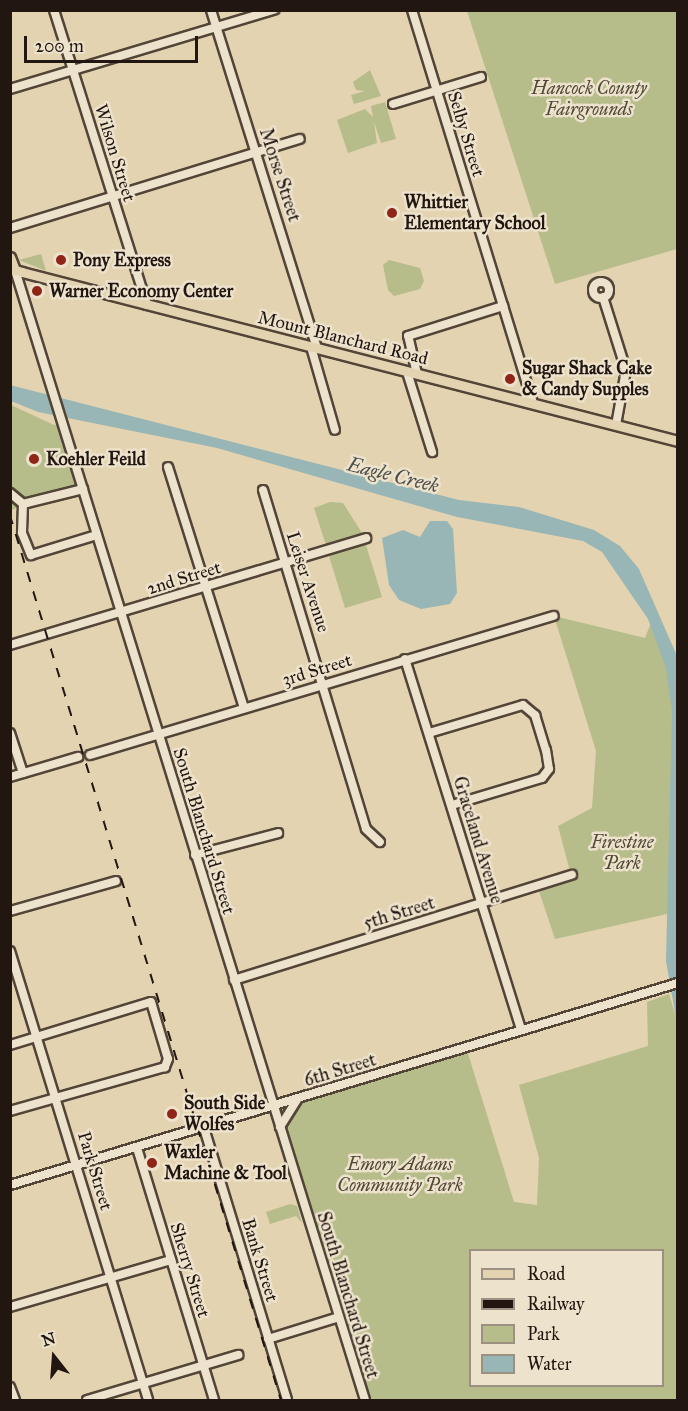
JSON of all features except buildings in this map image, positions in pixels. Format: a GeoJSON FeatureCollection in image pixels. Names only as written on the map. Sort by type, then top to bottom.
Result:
{"type":"FeatureCollection","features":[{"type":"Feature","properties":{"kind":"main road"},"geometry":{"type":"LineString","coordinates":[[10,257],[15,270]]}},
{"type":"Feature","properties":{"kind":"main road","name":"Mount Blanchard Road"},"geometry":{"type":"LineString","coordinates":[[15,270],[678,441]]}},
{"type":"Feature","properties":{"kind":"street","name":"Wilson Street"},"geometry":{"type":"LineString","coordinates":[[54,10],[147,305]]}},
{"type":"Feature","properties":{"kind":"street","name":"Morse Street"},"geometry":{"type":"LineString","coordinates":[[211,10],[256,151],[314,348]]}},
{"type":"Feature","properties":{"kind":"street"},"geometry":{"type":"LineString","coordinates":[[10,89],[274,10]]}},
{"type":"Feature","properties":{"kind":"street","name":"Selby Street"},"geometry":{"type":"LineString","coordinates":[[412,10],[533,404]]}},
{"type":"Feature","properties":{"kind":"street"},"geometry":{"type":"LineString","coordinates":[[393,104],[481,77]]}},
{"type":"Feature","properties":{"kind":"street"},"geometry":{"type":"LineString","coordinates":[[10,228],[300,139]]}},
{"type":"Feature","properties":{"kind":"street","name":"South Blanchard Street"},"geometry":{"type":"LineString","coordinates":[[15,270],[365,1401]]}},
{"type":"Feature","properties":{"kind":"street"},"geometry":{"type":"LineString","coordinates":[[603,297],[626,370],[616,425]]}},
{"type":"Feature","properties":{"kind":"street"},"geometry":{"type":"LineString","coordinates":[[432,452],[412,373],[408,336],[503,306]]}},
{"type":"Feature","properties":{"kind":"street"},"geometry":{"type":"LineString","coordinates":[[314,348],[336,430]]}},
{"type":"Feature","properties":{"kind":"street"},"geometry":{"type":"LineString","coordinates":[[168,467],[244,708]]}},
{"type":"Feature","properties":{"kind":"street"},"geometry":{"type":"LineString","coordinates":[[23,504],[82,489]]}},
{"type":"Feature","properties":{"kind":"street","name":"Leiser Avenue"},"geometry":{"type":"LineString","coordinates":[[263,490],[324,684],[366,829],[380,842]]}},
{"type":"Feature","properties":{"kind":"street"},"geometry":{"type":"LineString","coordinates":[[10,493],[23,504]]}},
{"type":"Feature","properties":{"kind":"street"},"geometry":{"type":"LineString","coordinates":[[23,504],[22,533],[31,555],[97,535]]}},
{"type":"Feature","properties":{"kind":"street","name":"2nd Street"},"geometry":{"type":"LineString","coordinates":[[10,645],[366,538]]}},
{"type":"Feature","properties":{"kind":"street","name":"3rd Street"},"geometry":{"type":"LineString","coordinates":[[90,755],[554,616]]}},
{"type":"Feature","properties":{"kind":"street","name":"Graceland Avenue"},"geometry":{"type":"LineString","coordinates":[[405,659],[520,1030]]}},
{"type":"Feature","properties":{"kind":"street"},"geometry":{"type":"LineString","coordinates":[[429,733],[514,706],[531,709],[549,759],[547,774],[452,805]]}},
{"type":"Feature","properties":{"kind":"street"},"geometry":{"type":"LineString","coordinates":[[10,734],[23,773]]}},
{"type":"Feature","properties":{"kind":"street"},"geometry":{"type":"LineString","coordinates":[[10,777],[78,757]]}},
{"type":"Feature","properties":{"kind":"street"},"geometry":{"type":"LineString","coordinates":[[195,855],[278,833]]}},
{"type":"Feature","properties":{"kind":"street","name":"5th Street"},"geometry":{"type":"LineString","coordinates":[[234,980],[572,875]]}},
{"type":"Feature","properties":{"kind":"street"},"geometry":{"type":"LineString","coordinates":[[10,911],[116,881]]}},
{"type":"Feature","properties":{"kind":"street","name":"Park Street"},"geometry":{"type":"LineString","coordinates":[[10,951],[14,976],[57,1098],[148,1401]]}},
{"type":"Feature","properties":{"kind":"street","name":"6th Street"},"geometry":{"type":"LineString","coordinates":[[10,1185],[678,983]]}},
{"type":"Feature","properties":{"kind":"street"},"geometry":{"type":"LineString","coordinates":[[10,1045],[151,1002],[168,1059],[165,1067],[10,1111]]}},
{"type":"Feature","properties":{"kind":"street"},"geometry":{"type":"LineString","coordinates":[[280,1129],[298,1099]]}},
{"type":"Feature","properties":{"kind":"street","name":"Bank Street"},"geometry":{"type":"LineString","coordinates":[[204,1128],[288,1401]]}},
{"type":"Feature","properties":{"kind":"street","name":"Sherry Street"},"geometry":{"type":"LineString","coordinates":[[137,1148],[214,1401]]}},
{"type":"Feature","properties":{"kind":"street"},"geometry":{"type":"LineString","coordinates":[[10,1307],[171,1260]]}},
{"type":"Feature","properties":{"kind":"street"},"geometry":{"type":"LineString","coordinates":[[268,1339],[339,1317]]}},
{"type":"Feature","properties":{"kind":"street"},"geometry":{"type":"LineString","coordinates":[[87,1401],[238,1355]]}},
{"type":"Feature","properties":{"kind":"street"},"geometry":{"type":"LineString","coordinates":[[10,1387],[15,1401]]}},
{"type":"Feature","properties":{"kind":"green space","name":"Hancock County Fairgrounds"},"geometry":{"type":"Polygon","coordinates":[[[467,11],[677,11],[677,249],[555,284],[467,11]]]}},
{"type":"Feature","properties":{"kind":"green space"},"geometry":{"type":"Polygon","coordinates":[[[370,70],[381,96],[354,104],[351,95],[365,91],[356,90],[353,82],[370,70]]]}},
{"type":"Feature","properties":{"kind":"green space"},"geometry":{"type":"Polygon","coordinates":[[[385,102],[396,139],[381,143],[374,122],[377,143],[348,153],[337,120],[365,109],[373,117],[371,106],[385,102]]]}},
{"type":"Feature","properties":{"kind":"green space"},"geometry":{"type":"Polygon","coordinates":[[[41,254],[46,271],[19,260],[41,254]]]}},
{"type":"Feature","properties":{"kind":"green space"},"geometry":{"type":"Polygon","coordinates":[[[389,260],[420,268],[424,281],[420,289],[394,296],[388,290],[383,265],[389,260]]]}},
{"type":"Feature","properties":{"kind":"green space"},"geometry":{"type":"Polygon","coordinates":[[[11,405],[54,425],[62,424],[83,489],[11,510],[11,405]]]}},
{"type":"Feature","properties":{"kind":"green space"},"geometry":{"type":"Polygon","coordinates":[[[330,502],[343,503],[364,536],[327,548],[314,508],[330,502]]]}},
{"type":"Feature","properties":{"kind":"green space"},"geometry":{"type":"Polygon","coordinates":[[[360,543],[366,545],[382,597],[345,608],[328,553],[360,543]]]}},
{"type":"Feature","properties":{"kind":"green space","name":"Firestine Park"},"geometry":{"type":"Polygon","coordinates":[[[654,615],[675,676],[676,912],[555,939],[537,885],[571,875],[558,826],[592,808],[596,751],[554,616],[645,638],[654,615]]]}},
{"type":"Feature","properties":{"kind":"green space","name":"Emory Adams Community Park"},"geometry":{"type":"Polygon","coordinates":[[[669,994],[678,1024],[677,1400],[365,1400],[273,1107],[466,1047],[514,1202],[537,1205],[539,1158],[519,1085],[648,1046],[647,1002],[669,994]]]}},
{"type":"Feature","properties":{"kind":"green space"},"geometry":{"type":"Polygon","coordinates":[[[290,1204],[297,1206],[302,1223],[296,1216],[270,1224],[266,1212],[290,1204]]]}},
{"type":"Feature","properties":{"kind":"water"},"geometry":{"type":"Polygon","coordinates":[[[10,385],[459,500],[519,507],[594,530],[620,546],[639,569],[677,656],[677,1024],[666,961],[672,711],[666,668],[648,619],[602,552],[583,541],[457,517],[217,448],[38,412],[11,401],[10,385]]]}},
{"type":"Feature","properties":{"kind":"water"},"geometry":{"type":"Polygon","coordinates":[[[430,521],[447,521],[453,529],[457,593],[450,604],[421,609],[399,600],[389,585],[382,538],[403,530],[420,537],[430,521]]]}},
{"type":"Feature","properties":{"kind":"railway"},"geometry":{"type":"LineString","coordinates":[[10,515],[281,1400]]}},
{"type":"Feature","properties":{"kind":"place","name":"Whittier Elementary School"},"geometry":{"type":"Point","coordinates":[392,213]}},
{"type":"Feature","properties":{"kind":"place","name":"Pony Express"},"geometry":{"type":"Point","coordinates":[61,260]}},
{"type":"Feature","properties":{"kind":"place","name":"Warner Economy Center"},"geometry":{"type":"Point","coordinates":[37,291]}},
{"type":"Feature","properties":{"kind":"place","name":"Sugar Shack Cake & Candy Supples"},"geometry":{"type":"Point","coordinates":[510,379]}},
{"type":"Feature","properties":{"kind":"place","name":"Koehler Feild"},"geometry":{"type":"Point","coordinates":[34,459]}},
{"type":"Feature","properties":{"kind":"place","name":"South Side Wolfes"},"geometry":{"type":"Point","coordinates":[172,1114]}},
{"type":"Feature","properties":{"kind":"place","name":"Waxler Machine & Tool"},"geometry":{"type":"Point","coordinates":[152,1163]}},
{"type":"Feature","properties":{"kind":"water label","name":"Eagle Creek"},"geometry":{"type":"Point","coordinates":[393,475]}}]}
